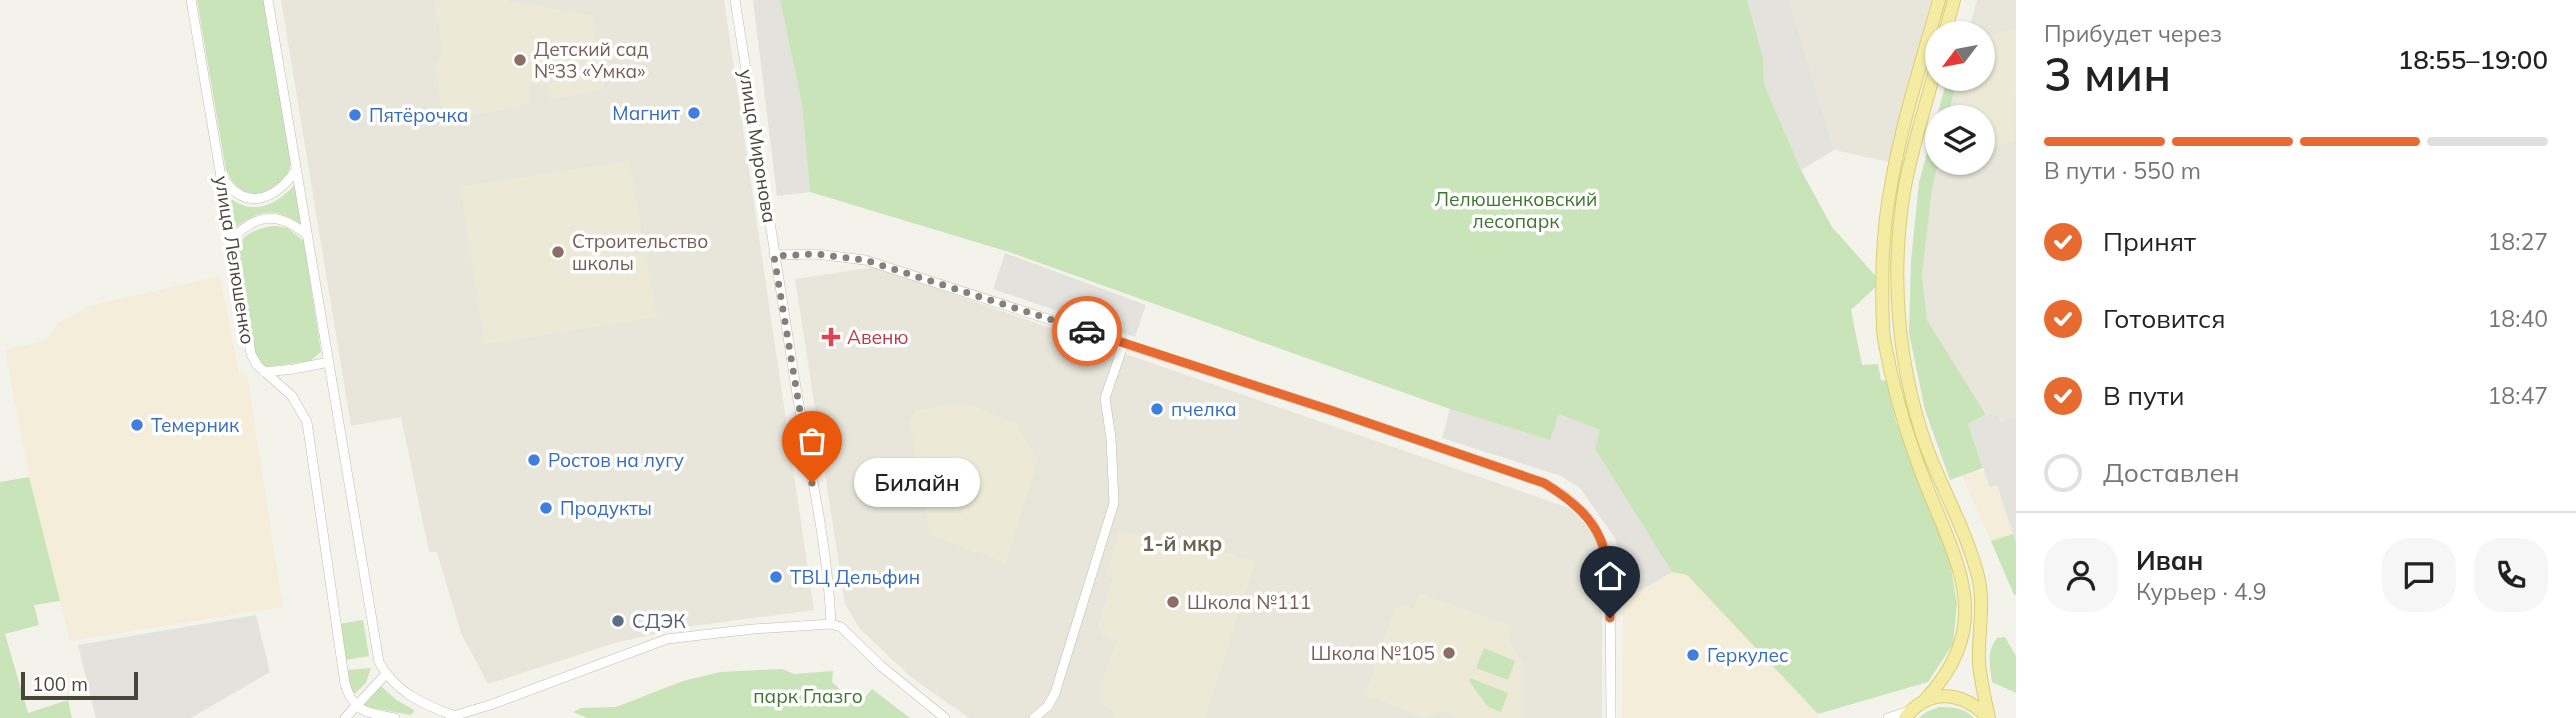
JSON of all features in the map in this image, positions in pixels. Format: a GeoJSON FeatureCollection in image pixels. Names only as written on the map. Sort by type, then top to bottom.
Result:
{"type":"FeatureCollection","features":[{"type":"Feature","properties":{"kind":"main road"},"geometry":{"type":"LineString","coordinates":[[1908,714],[1937,687],[1956,657],[1964,617],[1964,582],[1956,554],[1911,448],[1897,400],[1884,340],[1882,291],[1884,236],[1890,187],[1939,0]]}},
{"type":"Feature","properties":{"kind":"main road"},"geometry":{"type":"LineString","coordinates":[[1948,21],[1954,0]]}},
{"type":"Feature","properties":{"kind":"main road"},"geometry":{"type":"LineString","coordinates":[[1930,91],[1905,188],[1900,253],[1900,336],[1911,399],[1926,446],[1971,551],[1979,579],[1982,618],[1979,660],[1989,718]]}},
{"type":"Feature","properties":{"kind":"main road"},"geometry":{"type":"LineString","coordinates":[[1925,701],[1943,696],[1961,698],[1977,706],[1989,718]]}},
{"type":"Feature","properties":{"kind":"street","name":"улица Лелюшенко"},"geometry":{"type":"LineString","coordinates":[[191,0],[251,354],[264,372],[292,396],[307,422],[345,684],[349,698],[355,706]]}},
{"type":"Feature","properties":{"kind":"street"},"geometry":{"type":"LineString","coordinates":[[268,0],[379,662],[396,685],[423,705],[454,716]]}},
{"type":"Feature","properties":{"kind":"street","name":"улица Миронова"},"geometry":{"type":"LineString","coordinates":[[735,0],[774,256],[824,548],[831,600],[831,624]]}},
{"type":"Feature","properties":{"kind":"street"},"geometry":{"type":"LineString","coordinates":[[222,178],[236,194],[253,199],[267,197],[278,191],[296,170]]}},
{"type":"Feature","properties":{"kind":"street"},"geometry":{"type":"LineString","coordinates":[[231,240],[254,222],[275,218],[292,223],[307,235]]}},
{"type":"Feature","properties":{"kind":"street"},"geometry":{"type":"LineString","coordinates":[[774,256],[816,254],[865,260],[1333,411],[1544,483],[1569,499],[1591,521],[1606,551],[1610,575],[1611,718]]}},
{"type":"Feature","properties":{"kind":"street"},"geometry":{"type":"LineString","coordinates":[[1034,718],[1048,706],[1055,693],[1114,503],[1111,438],[1105,398],[1124,343]]}},
{"type":"Feature","properties":{"kind":"street"},"geometry":{"type":"LineString","coordinates":[[264,372],[329,362]]}},
{"type":"Feature","properties":{"kind":"street"},"geometry":{"type":"LineString","coordinates":[[444,718],[493,704],[667,639],[753,629],[831,624],[841,627],[881,666],[945,718]]}},
{"type":"Feature","properties":{"kind":"street"},"geometry":{"type":"LineString","coordinates":[[345,718],[386,674]]}},
{"type":"Feature","properties":{"kind":"street"},"geometry":{"type":"LineString","coordinates":[[355,706],[395,718]]}},
{"type":"Feature","properties":{"kind":"street"},"geometry":{"type":"LineString","coordinates":[[1888,718],[1908,714]]}},
{"type":"Feature","properties":{"kind":"shaded area"},"geometry":{"type":"Polygon","coordinates":[[[281,0],[724,0],[814,610],[693,626],[618,642],[488,684],[461,633],[437,552],[429,552],[401,417],[351,426],[281,0]]]}},
{"type":"Feature","properties":{"kind":"shaded area","name":"Детский сад №33 «Умка»"},"geometry":{"type":"Polygon","coordinates":[[[434,0],[507,0],[507,3],[518,2],[592,16],[603,88],[551,99],[548,83],[528,86],[530,102],[521,104],[521,107],[443,119],[436,65],[443,53],[434,0]]]}},
{"type":"Feature","properties":{"kind":"shaded area"},"geometry":{"type":"Polygon","coordinates":[[[753,0],[780,0],[802,104],[810,192],[777,196],[753,0]]]}},
{"type":"Feature","properties":{"kind":"shaded area"},"geometry":{"type":"Polygon","coordinates":[[[1747,0],[1789,0],[1834,150],[1801,170],[1764,84],[1763,57],[1747,0]]]}},
{"type":"Feature","properties":{"kind":"shaded area"},"geometry":{"type":"Polygon","coordinates":[[[1789,0],[1931,0],[1889,162],[1834,150],[1789,0]]]}},
{"type":"Feature","properties":{"kind":"shaded area"},"geometry":{"type":"Polygon","coordinates":[[[1977,0],[2016,0],[2016,415],[2001,422],[1995,411],[1986,415],[1927,321],[1922,275],[1935,175],[1995,175],[1995,105],[1951,105],[1954,91],[1995,91],[1995,21],[1971,21],[1977,0]]]}},
{"type":"Feature","properties":{"kind":"shaded area"},"geometry":{"type":"Polygon","coordinates":[[[2016,28],[2015,139],[1995,147],[1995,105],[1956,105],[1958,91],[1995,91],[1995,33],[2016,28]]]}},
{"type":"Feature","properties":{"kind":"shaded area","name":"Строительство школы"},"geometry":{"type":"Polygon","coordinates":[[[629,161],[657,317],[485,344],[460,187],[629,161]]]}},
{"type":"Feature","properties":{"kind":"shaded area"},"geometry":{"type":"Polygon","coordinates":[[[1005,253],[1146,305],[1135,337],[993,289],[1005,253]]]}},
{"type":"Feature","properties":{"kind":"shaded area"},"geometry":{"type":"Polygon","coordinates":[[[875,267],[1569,508],[1591,529],[1602,555],[1602,718],[969,718],[912,678],[860,629],[845,604],[795,279],[875,267]]]}},
{"type":"Feature","properties":{"kind":"shaded area","name":"Темерник"},"geometry":{"type":"Polygon","coordinates":[[[220,276],[239,373],[247,374],[283,607],[70,641],[30,482],[5,350],[46,340],[57,324],[92,305],[220,276]]]}},
{"type":"Feature","properties":{"kind":"shaded area"},"geometry":{"type":"Polygon","coordinates":[[[962,402],[1015,423],[1038,459],[1006,563],[930,535],[910,421],[916,411],[962,402]]]}},
{"type":"Feature","properties":{"kind":"shaded area"},"geometry":{"type":"Polygon","coordinates":[[[1450,409],[1550,440],[1559,414],[1601,430],[1595,449],[1672,572],[1638,592],[1623,596],[1615,538],[1580,488],[1561,476],[1442,438],[1450,409]]]}},
{"type":"Feature","properties":{"kind":"shaded area"},"geometry":{"type":"Polygon","coordinates":[[[1995,411],[2001,422],[2016,415],[2016,543],[1997,485],[1990,487],[1968,424],[1995,411]]]}},
{"type":"Feature","properties":{"kind":"shaded area"},"geometry":{"type":"Polygon","coordinates":[[[1984,471],[1990,487],[1997,485],[2013,534],[1991,541],[1962,476],[1984,471]]]}},
{"type":"Feature","properties":{"kind":"shaded area","name":"Школа №111"},"geometry":{"type":"Polygon","coordinates":[[[1120,530],[1192,552],[1195,543],[1255,562],[1205,718],[1114,718],[1116,710],[1102,705],[1102,682],[1117,640],[1103,636],[1098,626],[1113,578],[1106,575],[1120,530]]]}},
{"type":"Feature","properties":{"kind":"shaded area","name":"Геркулес"},"geometry":{"type":"Polygon","coordinates":[[[1672,572],[1687,575],[1818,714],[1818,718],[1622,718],[1623,596],[1638,592],[1672,572]]]}},
{"type":"Feature","properties":{"kind":"shaded area","name":"Школа №105"},"geometry":{"type":"Polygon","coordinates":[[[1419,593],[1512,626],[1508,639],[1522,662],[1522,718],[1461,718],[1441,711],[1424,717],[1365,695],[1395,609],[1403,605],[1414,609],[1419,593]]]}},
{"type":"Feature","properties":{"kind":"shaded area"},"geometry":{"type":"Polygon","coordinates":[[[256,615],[270,672],[191,718],[96,718],[78,645],[256,615]]]}},
{"type":"Feature","properties":{"kind":"green space"},"geometry":{"type":"Polygon","coordinates":[[[197,0],[264,0],[291,163],[280,185],[271,191],[251,194],[241,190],[226,170],[197,0]]]}},
{"type":"Feature","properties":{"kind":"green space","name":"Лелюшенковский лесопарк"},"geometry":{"type":"Polygon","coordinates":[[[780,0],[1747,0],[1763,57],[1764,84],[1801,170],[1832,227],[1881,282],[1851,310],[1862,365],[1878,364],[1881,380],[1886,381],[1896,422],[1949,556],[1957,604],[1953,644],[1928,682],[1818,714],[1687,575],[1672,572],[1595,449],[1600,430],[1559,414],[1550,440],[1450,409],[1009,252],[810,192],[802,104],[780,0]]]}},
{"type":"Feature","properties":{"kind":"green space"},"geometry":{"type":"Polygon","coordinates":[[[1944,91],[1954,91],[1951,105],[1940,105],[1944,91]]]}},
{"type":"Feature","properties":{"kind":"green space"},"geometry":{"type":"Polygon","coordinates":[[[1925,160],[1925,175],[1935,175],[1922,275],[1927,320],[1986,415],[1968,424],[1983,468],[1950,480],[1925,410],[1909,333],[1911,261],[1919,182],[1925,160]]]}},
{"type":"Feature","properties":{"kind":"green space"},"geometry":{"type":"Polygon","coordinates":[[[297,182],[303,227],[285,216],[269,212],[252,217],[234,228],[230,198],[248,207],[266,205],[274,202],[297,182]]]}},
{"type":"Feature","properties":{"kind":"green space"},"geometry":{"type":"Polygon","coordinates":[[[276,226],[287,228],[304,241],[321,352],[310,361],[266,367],[254,353],[237,246],[254,231],[276,226]]]}},
{"type":"Feature","properties":{"kind":"green space"},"geometry":{"type":"Polygon","coordinates":[[[29,477],[60,601],[34,605],[39,625],[5,634],[28,713],[68,700],[72,718],[0,718],[0,482],[29,477]]]}},
{"type":"Feature","properties":{"kind":"green space"},"geometry":{"type":"Polygon","coordinates":[[[2013,534],[2016,543],[2014,595],[1991,541],[2013,534]]]}},
{"type":"Feature","properties":{"kind":"green space"},"geometry":{"type":"Polygon","coordinates":[[[363,620],[369,656],[345,660],[339,624],[363,620]]]}},
{"type":"Feature","properties":{"kind":"green space"},"geometry":{"type":"Polygon","coordinates":[[[2005,637],[2016,656],[2016,693],[1992,682],[1991,649],[1997,638],[2005,637]]]}},
{"type":"Feature","properties":{"kind":"green space"},"geometry":{"type":"Polygon","coordinates":[[[1484,648],[1515,661],[1508,680],[1476,668],[1484,648]]]}},
{"type":"Feature","properties":{"kind":"green space"},"geometry":{"type":"Polygon","coordinates":[[[371,668],[366,683],[352,696],[347,670],[371,668]]]}},
{"type":"Feature","properties":{"kind":"green space","name":"парк Глазго"},"geometry":{"type":"Polygon","coordinates":[[[782,669],[794,674],[833,671],[832,682],[843,692],[866,696],[872,689],[910,718],[587,718],[573,712],[581,708],[616,707],[683,681],[720,672],[782,669]]]}},
{"type":"Feature","properties":{"kind":"green space"},"geometry":{"type":"Polygon","coordinates":[[[1470,678],[1508,693],[1501,712],[1488,707],[1469,681],[1470,678]]]}},
{"type":"Feature","properties":{"kind":"green space"},"geometry":{"type":"Polygon","coordinates":[[[381,686],[414,712],[410,715],[363,706],[381,686]]]}},
{"type":"Feature","properties":{"kind":"green space"},"geometry":{"type":"Polygon","coordinates":[[[1939,707],[1962,710],[1974,718],[1919,718],[1939,707]]]}},
{"type":"Feature","properties":{"kind":"way so far"},"geometry":{"type":"LineString","coordinates":[[812,483],[774,256],[816,254],[865,260],[1087,331]]}},
{"type":"Feature","properties":{"kind":"place","name":"Детский сад №33 «Умка»"},"geometry":{"type":"Point","coordinates":[520,60]}},
{"type":"Feature","properties":{"kind":"place","name":"Магнит"},"geometry":{"type":"Point","coordinates":[694,113]}},
{"type":"Feature","properties":{"kind":"place","name":"Пятёрочка"},"geometry":{"type":"Point","coordinates":[355,115]}},
{"type":"Feature","properties":{"kind":"place","name":"Строительство школы"},"geometry":{"type":"Point","coordinates":[558,252]}},
{"type":"Feature","properties":{"kind":"place","name":"Авеню"},"geometry":{"type":"Point","coordinates":[831,337]}},
{"type":"Feature","properties":{"kind":"place","name":"пчелка"},"geometry":{"type":"Point","coordinates":[1157,409]}},
{"type":"Feature","properties":{"kind":"place","name":"Темерник"},"geometry":{"type":"Point","coordinates":[137,425]}},
{"type":"Feature","properties":{"kind":"place","name":"Ростов на лугу"},"geometry":{"type":"Point","coordinates":[534,460]}},
{"type":"Feature","properties":{"kind":"place","name":"Билайн"},"geometry":{"type":"Point","coordinates":[812,483]}},
{"type":"Feature","properties":{"kind":"place","name":"Продукты"},"geometry":{"type":"Point","coordinates":[546,508]}},
{"type":"Feature","properties":{"kind":"place","name":"ТВЦ Дельфин"},"geometry":{"type":"Point","coordinates":[776,577]}},
{"type":"Feature","properties":{"kind":"place","name":"Школа №111"},"geometry":{"type":"Point","coordinates":[1173,602]}},
{"type":"Feature","properties":{"kind":"place","name":"СДЭК"},"geometry":{"type":"Point","coordinates":[618,621]}},
{"type":"Feature","properties":{"kind":"place","name":"Школа №105"},"geometry":{"type":"Point","coordinates":[1449,653]}},
{"type":"Feature","properties":{"kind":"place","name":"Геркулес"},"geometry":{"type":"Point","coordinates":[1693,655]}},
{"type":"Feature","properties":{"kind":"district","name":"1-й мкр"},"geometry":{"type":"Point","coordinates":[1182,543]}},
{"type":"Feature","properties":{"kind":"route"},"geometry":{"type":"LineString","coordinates":[[1087,331],[1544,483],[1569,499],[1591,521],[1606,551],[1610,575],[1610,618]]}}]}
